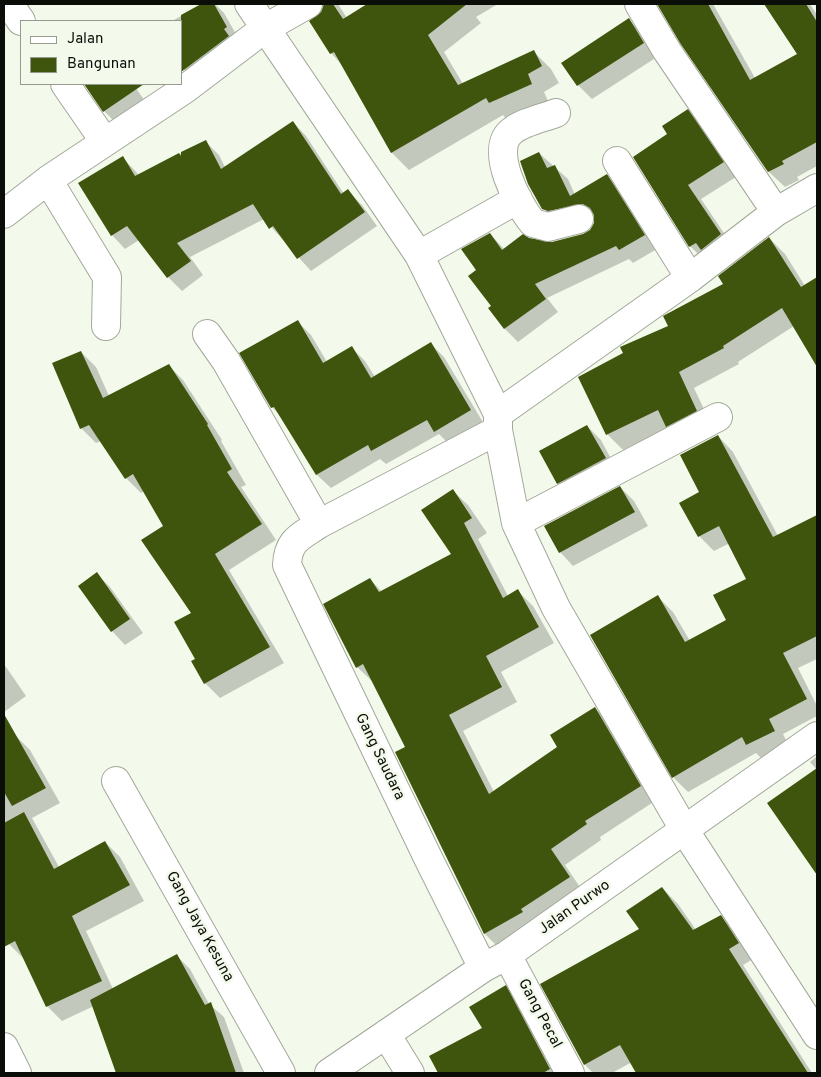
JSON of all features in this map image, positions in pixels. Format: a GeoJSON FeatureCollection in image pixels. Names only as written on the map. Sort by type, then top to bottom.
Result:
{"type":"FeatureCollection","features":[{"type":"Feature","properties":{"kind":"street"},"geometry":{"type":"LineString","coordinates":[[9,4],[20,20]]}},
{"type":"Feature","properties":{"kind":"street"},"geometry":{"type":"LineString","coordinates":[[249,4],[264,29],[419,254],[498,422],[516,523],[556,608],[685,831],[817,1035]]}},
{"type":"Feature","properties":{"kind":"street"},"geometry":{"type":"LineString","coordinates":[[4,214],[48,180],[185,89],[264,29],[308,4]]}},
{"type":"Feature","properties":{"kind":"street"},"geometry":{"type":"LineString","coordinates":[[639,4],[667,50],[776,212]]}},
{"type":"Feature","properties":{"kind":"street"},"geometry":{"type":"LineString","coordinates":[[66,85],[105,142]]}},
{"type":"Feature","properties":{"kind":"street"},"geometry":{"type":"LineString","coordinates":[[556,113],[512,131],[505,142],[502,152],[505,168],[527,216],[539,226],[548,227],[579,220]]}},
{"type":"Feature","properties":{"kind":"street"},"geometry":{"type":"LineString","coordinates":[[617,161],[690,278]]}},
{"type":"Feature","properties":{"kind":"street"},"geometry":{"type":"LineString","coordinates":[[48,180],[106,277],[106,326]]}},
{"type":"Feature","properties":{"kind":"street"},"geometry":{"type":"LineString","coordinates":[[207,334],[226,361],[319,524],[498,422],[776,212],[817,188]]}},
{"type":"Feature","properties":{"kind":"street"},"geometry":{"type":"LineString","coordinates":[[419,254],[518,199]]}},
{"type":"Feature","properties":{"kind":"street"},"geometry":{"type":"LineString","coordinates":[[516,523],[718,417]]}},
{"type":"Feature","properties":{"kind":"street","name":"Gang Saudara"},"geometry":{"type":"LineString","coordinates":[[319,524],[292,542],[287,565],[428,860],[483,968]]}},
{"type":"Feature","properties":{"kind":"street","name":"Jalan Purwo"},"geometry":{"type":"LineString","coordinates":[[328,1073],[483,968],[507,955],[817,736]]}},
{"type":"Feature","properties":{"kind":"street","name":"Gang Jaya Kesuna"},"geometry":{"type":"LineString","coordinates":[[116,781],[281,1073]]}},
{"type":"Feature","properties":{"kind":"street","name":"Gang Pecal"},"geometry":{"type":"LineString","coordinates":[[507,955],[570,1073]]}},
{"type":"Feature","properties":{"kind":"street"},"geometry":{"type":"LineString","coordinates":[[386,1034],[410,1073]]}},
{"type":"Feature","properties":{"kind":"street"},"geometry":{"type":"LineString","coordinates":[[4,1047],[17,1073]]}},
{"type":"Feature","properties":{"kind":"building"},"geometry":{"type":"Polygon","coordinates":[[[201,4],[214,4],[227,27],[224,29],[229,36],[182,71],[182,20],[181,15],[201,4]]]}},
{"type":"Feature","properties":{"kind":"building"},"geometry":{"type":"Polygon","coordinates":[[[324,4],[333,4],[343,19],[367,4],[467,4],[428,35],[458,85],[534,50],[542,66],[528,74],[532,84],[489,103],[486,98],[391,153],[334,52],[330,54],[309,21],[321,12],[324,4]]]}},
{"type":"Feature","properties":{"kind":"building"},"geometry":{"type":"Polygon","coordinates":[[[657,4],[708,4],[750,80],[797,54],[764,4],[806,4],[817,22],[817,142],[782,161],[784,164],[768,172],[680,43],[657,4]]]}},
{"type":"Feature","properties":{"kind":"building"},"geometry":{"type":"Polygon","coordinates":[[[629,18],[644,43],[577,86],[561,63],[629,18]]]}},
{"type":"Feature","properties":{"kind":"building"},"geometry":{"type":"Polygon","coordinates":[[[85,85],[143,85],[103,112],[85,85]]]}},
{"type":"Feature","properties":{"kind":"building"},"geometry":{"type":"Polygon","coordinates":[[[688,109],[724,162],[688,185],[721,234],[701,250],[696,243],[689,247],[633,157],[667,134],[662,126],[688,109]]]}},
{"type":"Feature","properties":{"kind":"building"},"geometry":{"type":"Polygon","coordinates":[[[293,121],[341,194],[348,189],[365,212],[297,259],[273,226],[269,229],[253,204],[177,243],[191,261],[167,278],[127,226],[111,236],[78,183],[123,156],[135,176],[179,153],[181,156],[181,152],[206,140],[221,169],[293,121]]]}},
{"type":"Feature","properties":{"kind":"building"},"geometry":{"type":"Polygon","coordinates":[[[539,152],[547,168],[555,165],[570,196],[607,174],[645,235],[619,250],[616,246],[535,284],[546,299],[504,329],[488,308],[491,306],[468,276],[476,270],[461,249],[490,233],[502,250],[523,234],[529,238],[552,242],[583,234],[590,230],[594,223],[594,215],[590,208],[583,204],[548,211],[542,209],[528,184],[520,161],[539,152]]]}},
{"type":"Feature","properties":{"kind":"building"},"geometry":{"type":"Polygon","coordinates":[[[769,237],[801,287],[817,277],[817,367],[782,308],[723,346],[724,348],[679,372],[697,411],[666,427],[658,410],[606,435],[578,377],[623,353],[620,347],[668,326],[663,316],[723,284],[718,276],[769,237]]]}},
{"type":"Feature","properties":{"kind":"building"},"geometry":{"type":"Polygon","coordinates":[[[298,320],[323,363],[352,346],[371,378],[431,342],[471,410],[434,432],[427,420],[371,451],[368,445],[316,475],[274,407],[271,408],[239,353],[298,320]]]}},
{"type":"Feature","properties":{"kind":"building"},"geometry":{"type":"Polygon","coordinates":[[[81,351],[103,398],[169,364],[208,424],[232,469],[227,472],[262,524],[215,554],[270,647],[204,684],[191,661],[195,659],[174,622],[191,613],[141,540],[163,526],[133,474],[125,479],[89,425],[80,429],[52,363],[81,351]]]}},
{"type":"Feature","properties":{"kind":"building"},"geometry":{"type":"Polygon","coordinates":[[[587,425],[606,458],[557,484],[539,451],[587,425]]]}},
{"type":"Feature","properties":{"kind":"building"},"geometry":{"type":"Polygon","coordinates":[[[718,435],[773,537],[817,515],[817,636],[783,653],[807,699],[769,719],[775,731],[746,745],[742,737],[672,778],[590,635],[658,595],[685,642],[726,620],[713,595],[746,579],[719,526],[698,537],[679,503],[699,492],[680,455],[718,435]]]}},
{"type":"Feature","properties":{"kind":"building"},"geometry":{"type":"Polygon","coordinates":[[[620,486],[635,512],[559,553],[544,526],[620,486]]]}},
{"type":"Feature","properties":{"kind":"building"},"geometry":{"type":"Polygon","coordinates":[[[453,489],[472,518],[464,523],[503,598],[518,589],[539,627],[486,656],[502,687],[449,715],[489,794],[557,747],[550,735],[595,707],[641,786],[585,821],[587,824],[551,849],[570,877],[521,909],[523,912],[484,934],[395,752],[405,747],[363,664],[356,668],[323,604],[370,578],[379,592],[451,554],[421,510],[453,489]]]}},
{"type":"Feature","properties":{"kind":"building"},"geometry":{"type":"Polygon","coordinates":[[[97,572],[130,619],[111,632],[78,586],[97,572]]]}},
{"type":"Feature","properties":{"kind":"building"},"geometry":{"type":"Polygon","coordinates":[[[4,714],[46,788],[12,806],[4,792],[4,714]]]}},
{"type":"Feature","properties":{"kind":"building"},"geometry":{"type":"Polygon","coordinates":[[[817,768],[817,875],[767,803],[817,768]]]}},
{"type":"Feature","properties":{"kind":"building"},"geometry":{"type":"Polygon","coordinates":[[[24,812],[54,869],[105,841],[130,885],[72,916],[102,981],[46,1007],[15,941],[4,947],[4,823],[24,812]]]}},
{"type":"Feature","properties":{"kind":"building"},"geometry":{"type":"Polygon","coordinates":[[[662,887],[693,930],[721,915],[739,943],[729,949],[808,1073],[636,1073],[620,1045],[584,1065],[540,984],[639,929],[626,911],[662,887]]]}},
{"type":"Feature","properties":{"kind":"building"},"geometry":{"type":"Polygon","coordinates":[[[177,954],[205,1005],[211,1002],[236,1073],[116,1073],[90,1000],[177,954]]]}},
{"type":"Feature","properties":{"kind":"building"},"geometry":{"type":"Polygon","coordinates":[[[506,985],[550,1069],[543,1073],[438,1073],[429,1056],[482,1028],[469,1007],[506,985]]]}}]}
